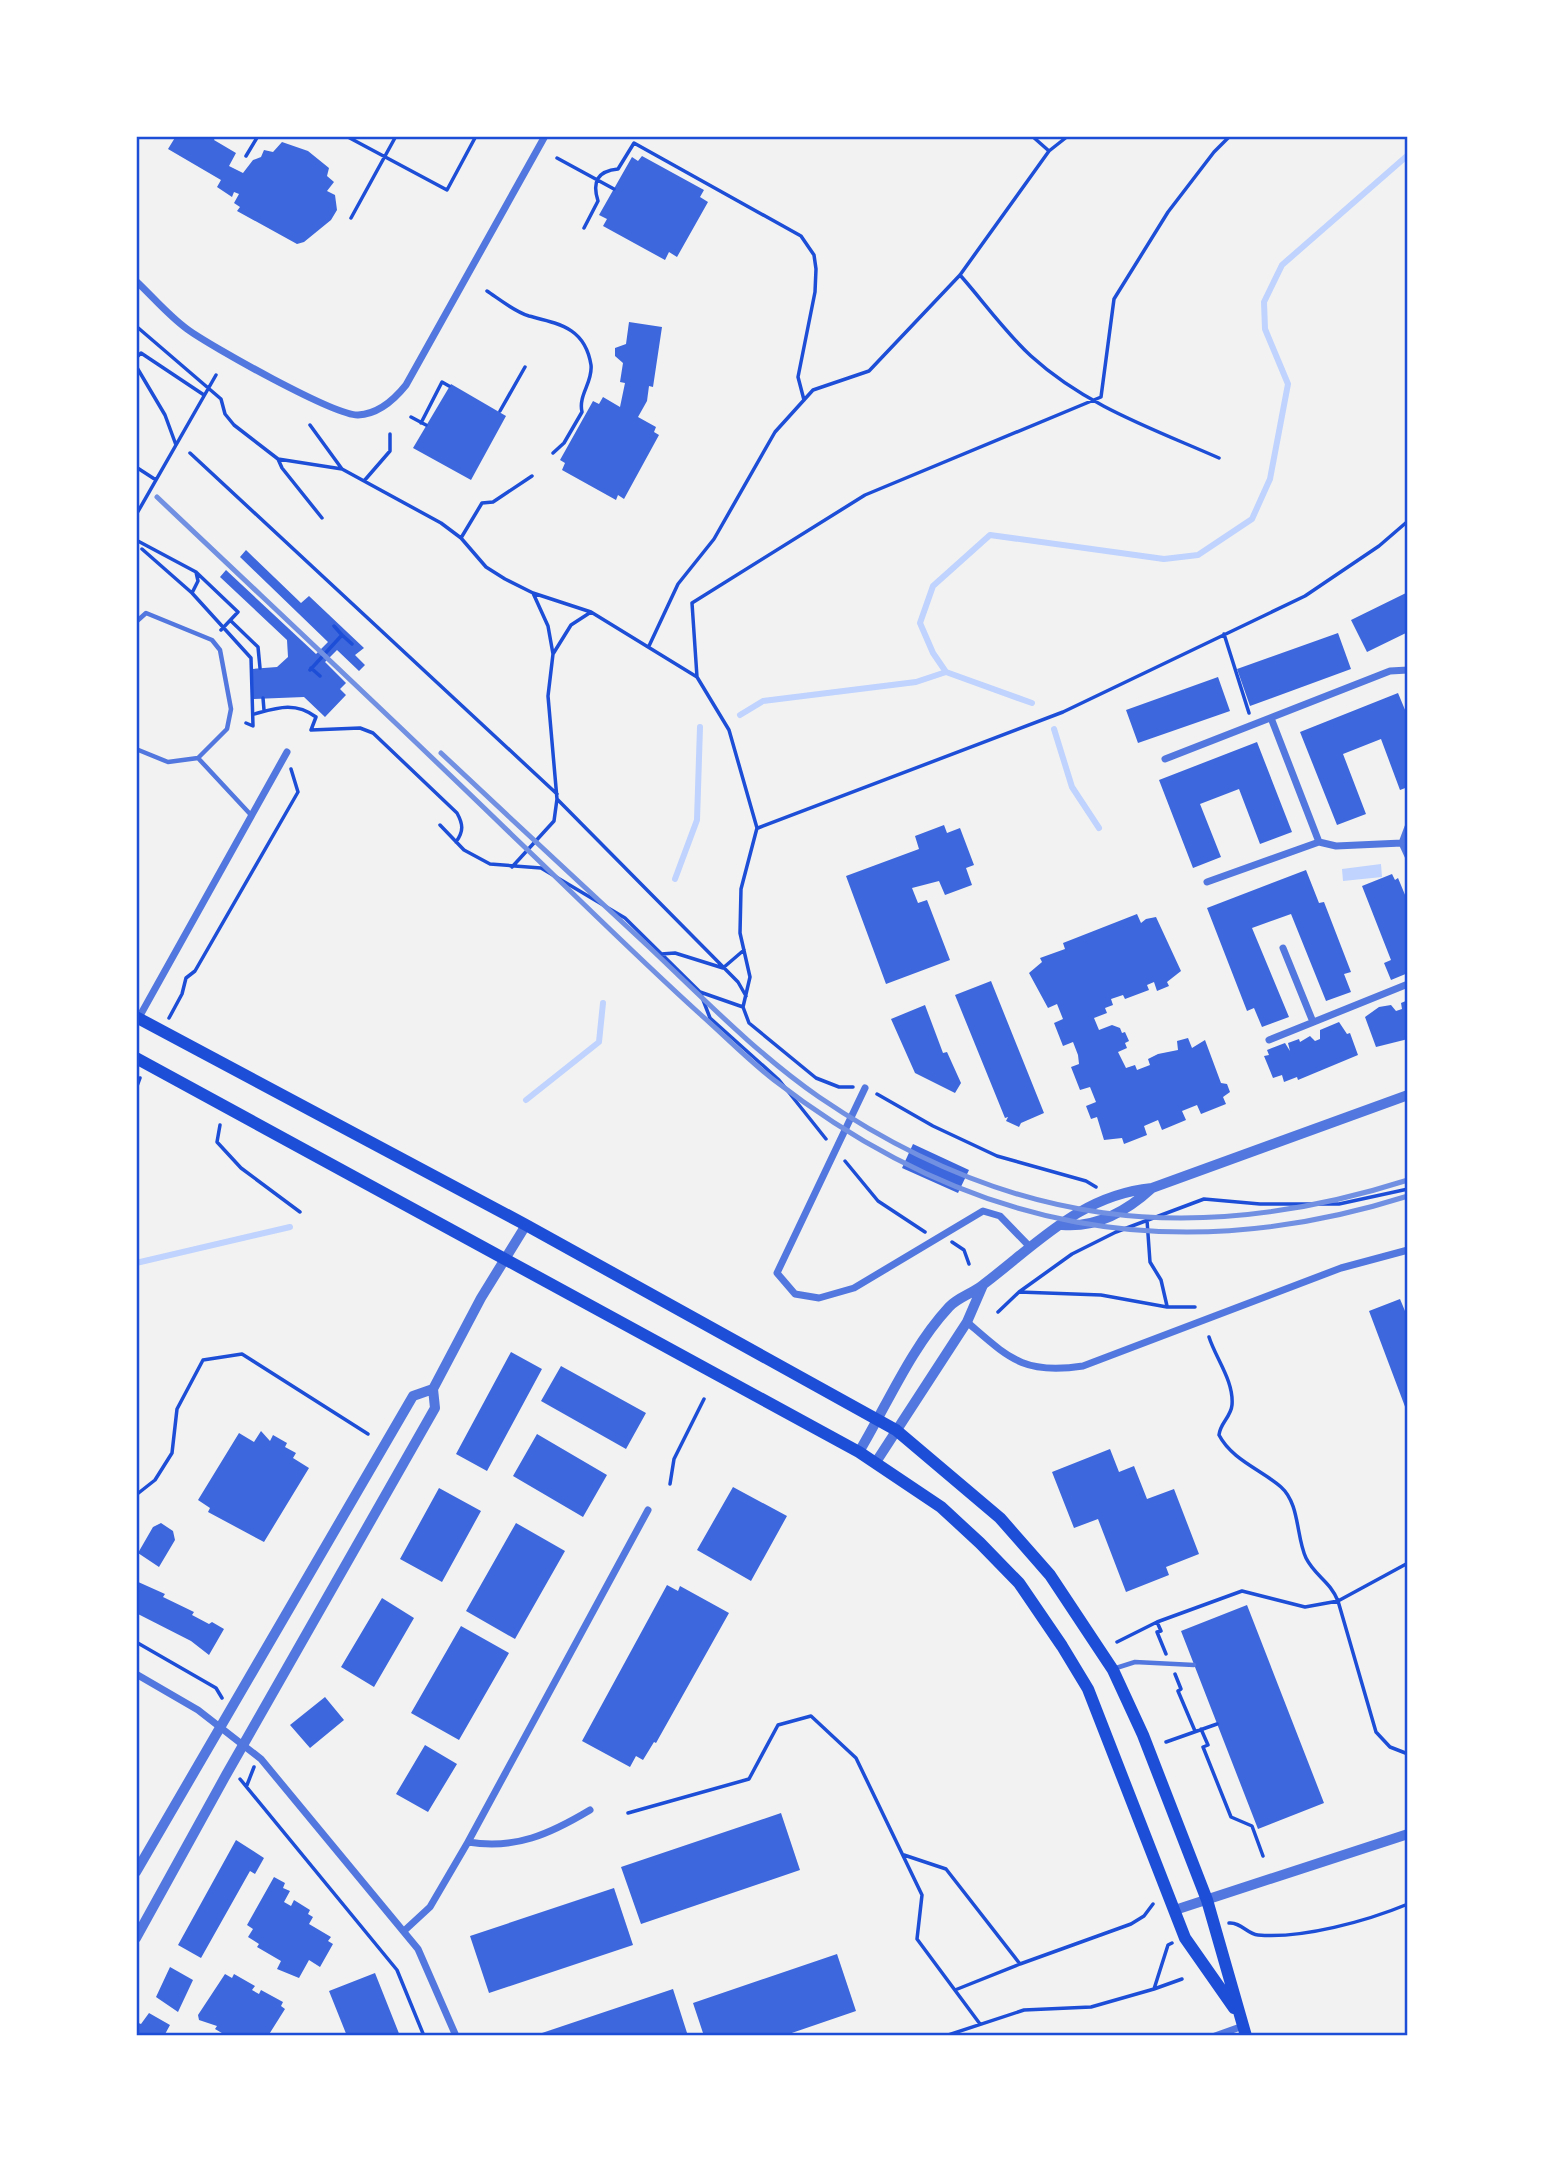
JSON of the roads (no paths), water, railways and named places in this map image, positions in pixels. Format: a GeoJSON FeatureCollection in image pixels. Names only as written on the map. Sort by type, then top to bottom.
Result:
{"type":"FeatureCollection","features":[{"type":"Feature","properties":{"kind":"main road"},"geometry":{"type":"LineString","coordinates":[[137,1019],[526,1225],[897,1430],[1000,1518],[1050,1575],[1112,1670],[1143,1735],[1220,1935],[1242,2025]]}},
{"type":"Feature","properties":{"kind":"main road"},"geometry":{"type":"LineString","coordinates":[[136,1058],[507,1257],[859,1452],[941,1507],[1019,1583],[1088,1689],[1185,1938],[1242,2025]]}},
{"type":"Feature","properties":{"kind":"street"},"geometry":{"type":"LineString","coordinates":[[136,281],[186,329],[209,342],[342,413],[371,412],[390,402],[406,385],[545,136]]}},
{"type":"Feature","properties":{"kind":"street"},"geometry":{"type":"LineString","coordinates":[[1166,759],[1390,671],[1408,670]]}},
{"type":"Feature","properties":{"kind":"street"},"geometry":{"type":"LineString","coordinates":[[1271,718],[1319,842]]}},
{"type":"Feature","properties":{"kind":"street"},"geometry":{"type":"LineString","coordinates":[[137,1019],[287,752]]}},
{"type":"Feature","properties":{"kind":"street"},"geometry":{"type":"LineString","coordinates":[[1408,827],[1402,843],[1408,856]]}},
{"type":"Feature","properties":{"kind":"street"},"geometry":{"type":"LineString","coordinates":[[1207,882],[1319,842],[1336,846],[1402,843]]}},
{"type":"Feature","properties":{"kind":"street"},"geometry":{"type":"LineString","coordinates":[[1283,948],[1313,1022]]}},
{"type":"Feature","properties":{"kind":"street"},"geometry":{"type":"LineString","coordinates":[[1269,1040],[1408,984]]}},
{"type":"Feature","properties":{"kind":"street"},"geometry":{"type":"LineString","coordinates":[[865,1088],[777,1273],[795,1294],[819,1298],[854,1288],[984,1211],[1007,1222],[1030,1247]]}},
{"type":"Feature","properties":{"kind":"street"},"geometry":{"type":"LineString","coordinates":[[859,1452],[921,1346],[950,1305],[983,1285],[1062,1225],[1073,1213],[1112,1196],[1152,1188],[1408,1095]]}},
{"type":"Feature","properties":{"kind":"street"},"geometry":{"type":"LineString","coordinates":[[1062,1225],[1080,1227],[1129,1209],[1152,1188]]}},
{"type":"Feature","properties":{"kind":"street"},"geometry":{"type":"LineString","coordinates":[[136,1938],[435,1408],[433,1389],[481,1298],[526,1225]]}},
{"type":"Feature","properties":{"kind":"street"},"geometry":{"type":"LineString","coordinates":[[967,1322],[1009,1359],[1022,1364],[1061,1369],[1083,1366],[1341,1268],[1408,1250]]}},
{"type":"Feature","properties":{"kind":"street"},"geometry":{"type":"LineString","coordinates":[[876,1462],[967,1322],[983,1285]]}},
{"type":"Feature","properties":{"kind":"street"},"geometry":{"type":"LineString","coordinates":[[136,1872],[412,1396],[433,1389]]}},
{"type":"Feature","properties":{"kind":"street"},"geometry":{"type":"LineString","coordinates":[[404,1931],[430,1907],[468,1842],[648,1510]]}},
{"type":"Feature","properties":{"kind":"street"},"geometry":{"type":"LineString","coordinates":[[136,1674],[219,1725],[261,1759],[404,1931],[426,1963],[456,2035]]}},
{"type":"Feature","properties":{"kind":"street"},"geometry":{"type":"LineString","coordinates":[[468,1842],[493,1846],[520,1843],[558,1830],[590,1810]]}},
{"type":"Feature","properties":{"kind":"street"},"geometry":{"type":"LineString","coordinates":[[1175,1910],[1408,1834]]}},
{"type":"Feature","properties":{"kind":"street"},"geometry":{"type":"LineString","coordinates":[[1215,2035],[1242,2025]]}},
{"type":"Feature","properties":{"kind":"lane"},"geometry":{"type":"LineString","coordinates":[[136,622],[146,613],[212,640],[220,650],[231,709],[227,729],[198,758],[168,762],[136,749]]}},
{"type":"Feature","properties":{"kind":"lane"},"geometry":{"type":"LineString","coordinates":[[198,758],[251,815]]}},
{"type":"Feature","properties":{"kind":"lane"},"geometry":{"type":"LineString","coordinates":[[1112,1670],[1135,1662],[1194,1665]]}},
{"type":"Feature","properties":{"kind":"water"},"geometry":{"type":"Polygon","coordinates":[[[1381,864],[1382,877],[1343,881],[1342,869],[1381,864]]]}},
{"type":"Feature","properties":{"kind":"waterway"},"geometry":{"type":"LineString","coordinates":[[740,715],[763,701],[916,682],[946,672],[933,653],[920,623],[933,586],[990,535],[1164,559],[1198,555],[1252,519],[1270,479],[1288,384],[1265,329],[1264,302],[1282,265],[1408,155]]}},
{"type":"Feature","properties":{"kind":"waterway"},"geometry":{"type":"LineString","coordinates":[[946,672],[1032,703]]}},
{"type":"Feature","properties":{"kind":"waterway"},"geometry":{"type":"LineString","coordinates":[[675,879],[697,820],[700,727]]}},
{"type":"Feature","properties":{"kind":"waterway"},"geometry":{"type":"LineString","coordinates":[[1054,729],[1072,787],[1099,828]]}},
{"type":"Feature","properties":{"kind":"waterway"},"geometry":{"type":"LineString","coordinates":[[526,1100],[599,1042],[603,1003]]}},
{"type":"Feature","properties":{"kind":"waterway"},"geometry":{"type":"LineString","coordinates":[[136,1263],[290,1227]]}},
{"type":"Feature","properties":{"kind":"railway"},"geometry":{"type":"LineString","coordinates":[[157,497],[737,1048],[774,1080],[847,1131],[922,1172],[998,1202],[1076,1222],[1156,1231],[1238,1230],[1322,1218],[1408,1196]]}},
{"type":"Feature","properties":{"kind":"railway"},"geometry":{"type":"LineString","coordinates":[[441,753],[774,1063],[819,1097],[890,1140],[960,1174],[1031,1198],[1103,1213],[1176,1218],[1251,1214],[1328,1202],[1408,1180]]}}]}
